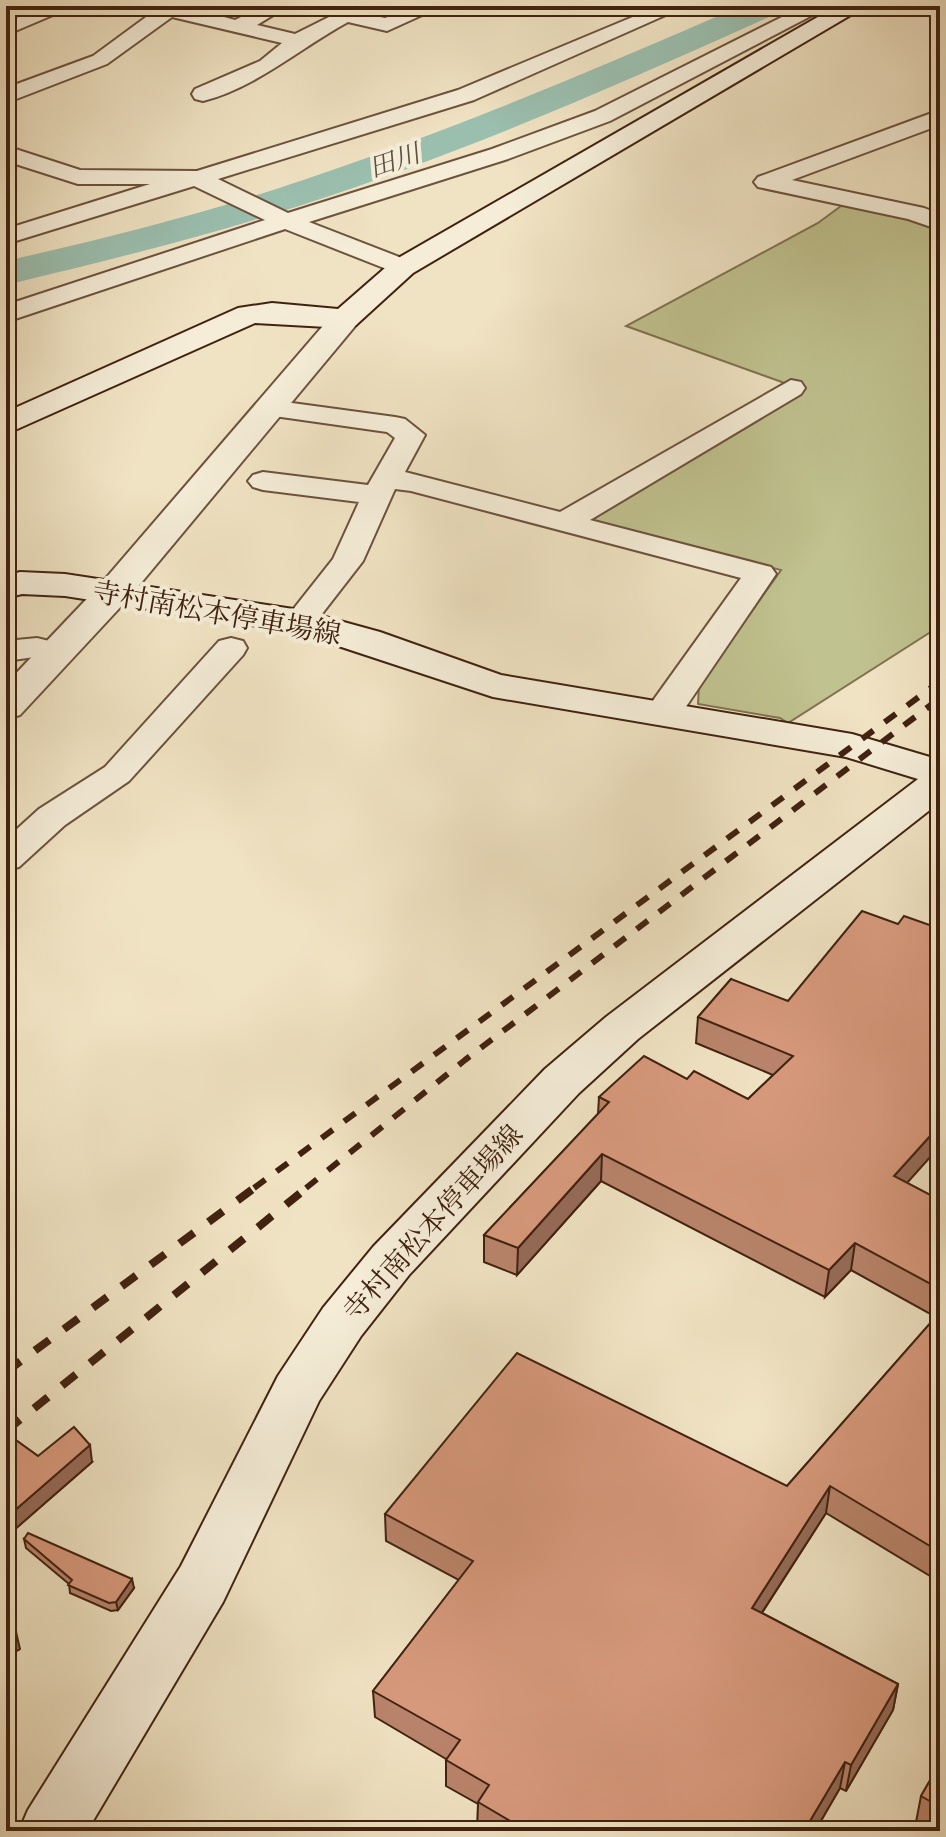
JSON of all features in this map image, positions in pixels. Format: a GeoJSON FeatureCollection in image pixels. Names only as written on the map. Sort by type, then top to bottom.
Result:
{"type":"FeatureCollection","features":[{"type":"Feature","properties":{"kind":"main road"},"geometry":{"type":"LineString","coordinates":[[671,110],[699,80],[831,6]]}},
{"type":"Feature","properties":{"kind":"main road"},"geometry":{"type":"LineString","coordinates":[[6,707],[113,593],[345,319],[403,267],[854,6]]}},
{"type":"Feature","properties":{"kind":"main road"},"geometry":{"type":"LineString","coordinates":[[6,424],[249,314],[272,312],[345,319]]}},
{"type":"Feature","properties":{"kind":"main road","name":"寺村南松本停車場線"},"geometry":{"type":"LineString","coordinates":[[6,587],[43,582],[300,621],[493,685],[852,746],[940,773]]}},
{"type":"Feature","properties":{"kind":"main road","name":"寺村南松本停車場線"},"geometry":{"type":"LineString","coordinates":[[51,1831],[202,1584],[297,1391],[342,1322],[391,1261],[562,1081],[602,1046],[940,782]]}},
{"type":"Feature","properties":{"kind":"street"},"geometry":{"type":"LineString","coordinates":[[6,29],[64,6]]}},
{"type":"Feature","properties":{"kind":"street"},"geometry":{"type":"LineString","coordinates":[[238,27],[278,6]]}},
{"type":"Feature","properties":{"kind":"street"},"geometry":{"type":"LineString","coordinates":[[203,94],[267,65],[298,41],[345,15],[387,25],[432,6]]}},
{"type":"Feature","properties":{"kind":"street"},"geometry":{"type":"LineString","coordinates":[[6,314],[283,219],[503,153],[598,118],[820,6]]}},
{"type":"Feature","properties":{"kind":"street"},"geometry":{"type":"LineString","coordinates":[[6,96],[100,60],[171,8],[298,41]]}},
{"type":"Feature","properties":{"kind":"street"},"geometry":{"type":"LineString","coordinates":[[6,237],[435,106],[515,76],[669,8]]}},
{"type":"Feature","properties":{"kind":"street"},"geometry":{"type":"LineString","coordinates":[[940,117],[766,182],[915,213],[940,223]]}},
{"type":"Feature","properties":{"kind":"street"},"geometry":{"type":"LineString","coordinates":[[6,153],[78,177],[196,177],[283,219],[403,267]]}},
{"type":"Feature","properties":{"kind":"street"},"geometry":{"type":"LineString","coordinates":[[565,522],[791,388]]}},
{"type":"Feature","properties":{"kind":"street"},"geometry":{"type":"LineString","coordinates":[[270,408],[395,425],[411,435],[348,561],[300,621]]}},
{"type":"Feature","properties":{"kind":"street"},"geometry":{"type":"LineString","coordinates":[[263,481],[383,487],[412,482],[760,574],[669,702],[665,713]]}},
{"type":"Feature","properties":{"kind":"street"},"geometry":{"type":"LineString","coordinates":[[6,859],[52,817],[117,774],[231,648]]}},
{"type":"Feature","properties":{"kind":"green space"},"geometry":{"type":"Polygon","coordinates":[[[845,203],[940,225],[940,626],[788,723],[780,718],[698,704],[699,686],[781,570],[593,521],[588,517],[804,390],[626,326],[818,223],[845,203]]]}},
{"type":"Feature","properties":{"kind":"building"},"geometry":{"type":"Polygon","coordinates":[[[862,911],[898,924],[904,916],[938,928],[940,925],[940,1125],[894,1176],[940,1200],[940,1289],[855,1243],[829,1270],[602,1154],[518,1248],[484,1235],[609,1102],[599,1097],[644,1056],[687,1079],[694,1071],[748,1099],[793,1056],[698,1017],[731,979],[788,1001],[862,911]]]}},
{"type":"Feature","properties":{"kind":"building"},"geometry":{"type":"Polygon","coordinates":[[[940,1312],[940,1552],[830,1486],[752,1608],[898,1684],[851,1765],[845,1762],[804,1831],[527,1831],[478,1802],[489,1785],[446,1760],[460,1740],[373,1691],[473,1561],[385,1514],[517,1353],[787,1486],[940,1312]]]}},
{"type":"Feature","properties":{"kind":"building"},"geometry":{"type":"Polygon","coordinates":[[[74,1427],[90,1445],[6,1518],[6,1484],[14,1477],[6,1471],[6,1433],[38,1456],[74,1427]]]}},
{"type":"Feature","properties":{"kind":"building"},"geometry":{"type":"Polygon","coordinates":[[[28,1533],[132,1579],[116,1602],[109,1603],[68,1585],[72,1580],[24,1539],[28,1533]]]}},
{"type":"Feature","properties":{"kind":"building"},"geometry":{"type":"Polygon","coordinates":[[[6,1623],[16,1632],[7,1639],[10,1642],[6,1645],[6,1623]]]}},
{"type":"Feature","properties":{"kind":"building"},"geometry":{"type":"Polygon","coordinates":[[[940,1763],[940,1807],[921,1796],[940,1763]]]}},
{"type":"Feature","properties":{"kind":"waterway","name":"田川"},"geometry":{"type":"LineString","coordinates":[[6,273],[192,227],[358,173],[496,122],[767,6]]}},
{"type":"Feature","properties":{"kind":"railway"},"geometry":{"type":"LineString","coordinates":[[932,687],[940,681]]}},
{"type":"Feature","properties":{"kind":"railway"},"geometry":{"type":"LineString","coordinates":[[254,1188],[935,685]]}},
{"type":"Feature","properties":{"kind":"railway"},"geometry":{"type":"LineString","coordinates":[[306,1188],[465,1060],[940,698]]}},
{"type":"Feature","properties":{"kind":"railway"},"geometry":{"type":"LineString","coordinates":[[6,1372],[257,1186]]}},
{"type":"Feature","properties":{"kind":"railway"},"geometry":{"type":"LineString","coordinates":[[6,1431],[309,1186]]}}]}
